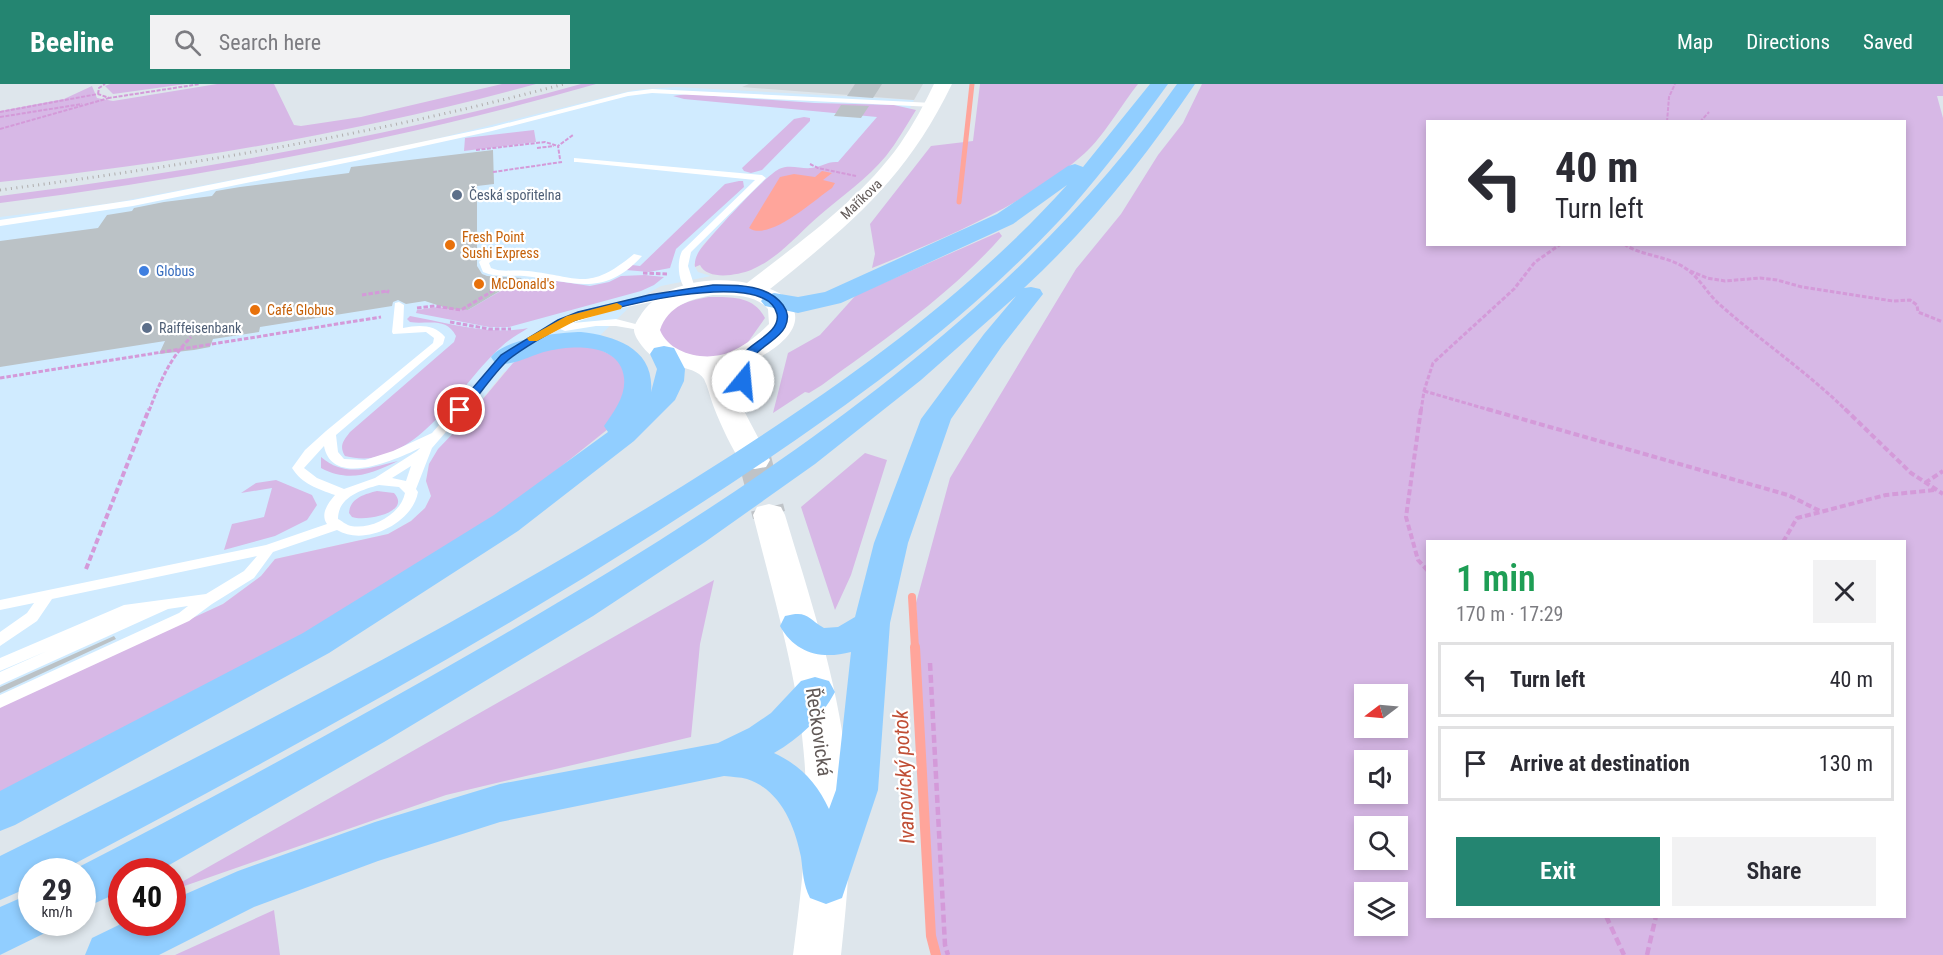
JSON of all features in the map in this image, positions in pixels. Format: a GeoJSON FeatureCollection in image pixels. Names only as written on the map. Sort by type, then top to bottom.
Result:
{"type":"FeatureCollection","features":[{"type":"Feature","properties":{"kind":"highway"},"geometry":{"type":"LineString","coordinates":[[0,879],[385,679],[645,525],[746,460],[913,340],[972,290],[1058,208],[1116,141],[1159,84]]}},
{"type":"Feature","properties":{"kind":"highway"},"geometry":{"type":"LineString","coordinates":[[96,881],[177,839],[382,724],[647,565],[838,434],[967,329],[1070,232],[1128,165],[1186,84]]}},
{"type":"Feature","properties":{"kind":"highway"},"geometry":{"type":"LineString","coordinates":[[763,296],[798,305],[821,302],[1005,219],[1116,141]]}},
{"type":"Feature","properties":{"kind":"highway"},"geometry":{"type":"LineString","coordinates":[[826,883],[857,790],[872,623],[891,543],[936,419],[993,340],[1049,272],[1070,232]]}},
{"type":"Feature","properties":{"kind":"highway"},"geometry":{"type":"LineString","coordinates":[[505,357],[547,343],[589,340],[623,353],[630,360],[640,379],[637,399],[623,421],[558,478],[544,496]]}},
{"type":"Feature","properties":{"kind":"highway"},"geometry":{"type":"LineString","coordinates":[[0,812],[316,643],[506,523],[544,496],[623,435],[659,400],[670,381],[671,369],[655,342]]}},
{"type":"Feature","properties":{"kind":"highway"},"geometry":{"type":"LineString","coordinates":[[798,626],[802,633],[811,638],[833,642],[856,636],[872,623]]}},
{"type":"Feature","properties":{"kind":"highway"},"geometry":{"type":"LineString","coordinates":[[110,955],[238,892],[375,842],[500,803],[724,759],[756,744],[799,714],[815,692]]}},
{"type":"Feature","properties":{"kind":"highway"},"geometry":{"type":"LineString","coordinates":[[724,759],[760,765],[790,783],[803,801],[820,840],[826,883]]}},
{"type":"Feature","properties":{"kind":"highway"},"geometry":{"type":"LineString","coordinates":[[0,932],[18,922]]}},
{"type":"Feature","properties":{"kind":"street","name":"Maříkova"},"geometry":{"type":"LineString","coordinates":[[763,296],[874,189],[912,142],[943,84]]}},
{"type":"Feature","properties":{"kind":"street"},"geometry":{"type":"LineString","coordinates":[[686,285],[723,287],[763,296],[783,316],[781,325],[747,356],[730,362],[681,361],[655,342],[650,321],[658,310],[686,285]]}},
{"type":"Feature","properties":{"kind":"street"},"geometry":{"type":"LineString","coordinates":[[705,363],[718,379],[732,416],[755,460],[743,376],[747,356]]}},
{"type":"Feature","properties":{"kind":"street","name":"Řečkovická"},"geometry":{"type":"LineString","coordinates":[[769,515],[815,692],[826,769],[826,883],[817,955]]}},
{"type":"Feature","properties":{"kind":"lane"},"geometry":{"type":"LineString","coordinates":[[0,223],[142,201],[366,157],[652,91],[933,105]]}},
{"type":"Feature","properties":{"kind":"lane"},"geometry":{"type":"LineString","coordinates":[[380,481],[422,454],[505,357],[542,333],[582,315],[686,285],[683,258],[693,244],[762,178],[577,160]]}},
{"type":"Feature","properties":{"kind":"lane"},"geometry":{"type":"LineString","coordinates":[[502,252],[484,262],[486,270],[492,273],[523,273],[584,282],[602,280],[637,256]]}},
{"type":"Feature","properties":{"kind":"lane"},"geometry":{"type":"LineString","coordinates":[[345,494],[312,481],[298,468],[309,453],[330,434],[440,340],[436,332],[432,330],[417,329],[397,332],[399,305]]}},
{"type":"Feature","properties":{"kind":"lane"},"geometry":{"type":"LineString","coordinates":[[542,333],[607,321],[633,324],[655,342]]}},
{"type":"Feature","properties":{"kind":"lane"},"geometry":{"type":"LineString","coordinates":[[330,434],[332,452],[335,457],[343,462],[354,464],[374,462],[394,456],[438,434]]}},
{"type":"Feature","properties":{"kind":"lane"},"geometry":{"type":"LineString","coordinates":[[410,488],[422,454]]}},
{"type":"Feature","properties":{"kind":"lane"},"geometry":{"type":"LineString","coordinates":[[0,605],[268,549],[336,526],[358,530],[385,524],[407,510],[412,502],[413,494],[410,488],[403,483],[380,481],[367,484],[345,494],[337,501],[330,515],[336,526]]}},
{"type":"Feature","properties":{"kind":"lane"},"geometry":{"type":"LineString","coordinates":[[0,702],[184,617],[208,599],[249,578],[262,563],[268,549]]}},
{"type":"Feature","properties":{"kind":"lane"},"geometry":{"type":"LineString","coordinates":[[0,640],[32,617],[46,595]]}},
{"type":"Feature","properties":{"kind":"lane"},"geometry":{"type":"LineString","coordinates":[[0,665],[129,609],[208,599]]}},
{"type":"Feature","properties":{"kind":"lane"},"geometry":{"type":"LineString","coordinates":[[0,679],[165,604]]}},
{"type":"Feature","properties":{"kind":"path"},"geometry":{"type":"LineString","coordinates":[[98,94],[99,88],[105,84]]}},
{"type":"Feature","properties":{"kind":"path"},"geometry":{"type":"LineString","coordinates":[[0,129],[110,98],[200,84]]}},
{"type":"Feature","properties":{"kind":"path"},"geometry":{"type":"LineString","coordinates":[[1667,120],[1669,97],[1675,84]]}},
{"type":"Feature","properties":{"kind":"path"},"geometry":{"type":"LineString","coordinates":[[0,112],[98,94],[110,98]]}},
{"type":"Feature","properties":{"kind":"path"},"geometry":{"type":"LineString","coordinates":[[0,117],[95,102]]}},
{"type":"Feature","properties":{"kind":"path"},"geometry":{"type":"LineString","coordinates":[[1702,120],[1709,112]]}},
{"type":"Feature","properties":{"kind":"path"},"geometry":{"type":"LineString","coordinates":[[537,148],[558,146],[573,135]]}},
{"type":"Feature","properties":{"kind":"path"},"geometry":{"type":"LineString","coordinates":[[558,146],[560,162]]}},
{"type":"Feature","properties":{"kind":"path"},"geometry":{"type":"LineString","coordinates":[[494,172],[577,160]]}},
{"type":"Feature","properties":{"kind":"path"},"geometry":{"type":"LineString","coordinates":[[810,164],[818,168],[856,176]]}},
{"type":"Feature","properties":{"kind":"path"},"geometry":{"type":"LineString","coordinates":[[1426,569],[1418,560],[1406,517],[1424,391],[1433,363],[1514,289],[1535,262],[1558,246]]}},
{"type":"Feature","properties":{"kind":"path"},"geometry":{"type":"LineString","coordinates":[[1627,246],[1633,250],[1665,257],[1707,278],[1725,281],[1760,278],[1893,301],[1910,300],[1917,305],[1918,312],[1943,322]]}},
{"type":"Feature","properties":{"kind":"path"},"geometry":{"type":"LineString","coordinates":[[1688,270],[1718,303],[1814,379],[1911,473],[1943,494]]}},
{"type":"Feature","properties":{"kind":"path"},"geometry":{"type":"LineString","coordinates":[[618,271],[667,275],[686,285]]}},
{"type":"Feature","properties":{"kind":"path"},"geometry":{"type":"LineString","coordinates":[[362,295],[388,291],[386,299]]}},
{"type":"Feature","properties":{"kind":"path"},"geometry":{"type":"LineString","coordinates":[[411,309],[435,306],[461,310],[492,291]]}},
{"type":"Feature","properties":{"kind":"path"},"geometry":{"type":"LineString","coordinates":[[0,378],[384,316],[384,313]]}},
{"type":"Feature","properties":{"kind":"path"},"geometry":{"type":"LineString","coordinates":[[441,320],[489,329],[513,329]]}},
{"type":"Feature","properties":{"kind":"path"},"geometry":{"type":"LineString","coordinates":[[78,589],[165,369],[178,350],[191,337]]}},
{"type":"Feature","properties":{"kind":"path"},"geometry":{"type":"LineString","coordinates":[[1424,391],[1788,495],[1822,512]]}},
{"type":"Feature","properties":{"kind":"path"},"geometry":{"type":"LineString","coordinates":[[1925,483],[1943,471]]}},
{"type":"Feature","properties":{"kind":"path"},"geometry":{"type":"LineString","coordinates":[[1785,540],[1797,518],[1887,495],[1936,490]]}},
{"type":"Feature","properties":{"kind":"path"},"geometry":{"type":"LineString","coordinates":[[930,663],[945,945],[948,955]]}},
{"type":"Feature","properties":{"kind":"path"},"geometry":{"type":"LineString","coordinates":[[1607,918],[1624,955]]}},
{"type":"Feature","properties":{"kind":"path"},"geometry":{"type":"LineString","coordinates":[[1647,955],[1656,918]]}},
{"type":"Feature","properties":{"kind":"shaded area"},"geometry":{"type":"Polygon","coordinates":[[[110,84],[186,84],[113,94],[105,86],[110,84]]]}},
{"type":"Feature","properties":{"kind":"shaded area"},"geometry":{"type":"Polygon","coordinates":[[[217,84],[274,84],[294,125],[301,126],[361,117],[502,84],[536,84],[404,117],[270,144],[135,165],[0,182],[0,111],[64,99],[92,86],[97,98],[113,101],[217,84]]]}},
{"type":"Feature","properties":{"kind":"shaded area"},"geometry":{"type":"Polygon","coordinates":[[[581,84],[596,84],[449,123],[300,155],[75,193],[0,203],[0,196],[220,164],[365,136],[581,84]]]}},
{"type":"Feature","properties":{"kind":"shaded area"},"geometry":{"type":"Polygon","coordinates":[[[749,84],[923,84],[914,100],[742,87],[749,84]]]}},
{"type":"Feature","properties":{"kind":"shaded area"},"geometry":{"type":"Polygon","coordinates":[[[980,84],[1138,84],[1092,146],[1063,171],[984,219],[872,268],[875,254],[870,224],[931,146],[973,141],[980,84]]]}},
{"type":"Feature","properties":{"kind":"shaded area"},"geometry":{"type":"Polygon","coordinates":[[[1202,84],[1943,84],[1943,96],[1937,96],[1943,118],[1943,955],[939,955],[934,942],[916,603],[950,478],[1076,269],[1121,214],[1158,155],[1183,123],[1202,84]]]}},
{"type":"Feature","properties":{"kind":"shaded area"},"geometry":{"type":"Polygon","coordinates":[[[676,87],[914,100],[901,127],[864,176],[786,167],[780,169],[702,246],[694,265],[698,272],[711,276],[661,286],[638,299],[590,345],[504,372],[429,464],[426,481],[431,496],[425,508],[411,521],[388,534],[275,559],[261,576],[223,604],[0,707],[0,217],[113,203],[419,143],[634,90],[676,87]]]}},
{"type":"Feature","properties":{"kind":"shaded area"},"geometry":{"type":"Polygon","coordinates":[[[687,94],[815,103],[894,105],[916,110],[879,164],[779,253],[751,270],[739,274],[716,275],[704,270],[700,265],[695,267],[697,256],[701,248],[728,217],[752,193],[779,169],[811,168],[838,162],[877,117],[684,99],[673,96],[687,94]]]}},
{"type":"Feature","properties":{"kind":"shaded area"},"geometry":{"type":"Polygon","coordinates":[[[810,118],[810,121],[762,170],[751,173],[744,171],[742,168],[794,119],[810,118]]]}},
{"type":"Feature","properties":{"kind":"shaded area"},"geometry":{"type":"Polygon","coordinates":[[[534,130],[536,142],[464,151],[465,138],[534,130]]]}},
{"type":"Feature","properties":{"kind":"shaded area"},"geometry":{"type":"Polygon","coordinates":[[[822,171],[832,173],[823,180],[835,183],[832,188],[779,225],[758,231],[749,228],[780,177],[794,174],[815,177],[822,171]]]}},
{"type":"Feature","properties":{"kind":"shaded area"},"geometry":{"type":"Polygon","coordinates":[[[743,181],[744,187],[676,249],[670,268],[649,272],[626,270],[632,265],[640,266],[725,184],[743,181]]]}},
{"type":"Feature","properties":{"kind":"shaded area"},"geometry":{"type":"Polygon","coordinates":[[[999,232],[1002,236],[939,297],[822,385],[809,393],[805,392],[773,413],[788,353],[820,335],[856,295],[999,232]]]}},
{"type":"Feature","properties":{"kind":"shaded area"},"geometry":{"type":"Polygon","coordinates":[[[621,276],[664,277],[641,291],[509,327],[489,327],[416,313],[417,310],[438,307],[468,310],[509,286],[522,288],[537,278],[590,286],[609,282],[621,276]]]}},
{"type":"Feature","properties":{"kind":"shaded area"},"geometry":{"type":"Polygon","coordinates":[[[709,297],[742,299],[755,305],[765,318],[741,352],[713,358],[696,356],[674,349],[659,338],[657,331],[660,322],[669,311],[688,302],[709,297]]]}},
{"type":"Feature","properties":{"kind":"shaded area"},"geometry":{"type":"Polygon","coordinates":[[[410,316],[484,330],[528,328],[501,347],[451,403],[414,439],[393,452],[370,458],[345,456],[342,449],[343,444],[350,432],[454,342],[456,336],[447,326],[436,323],[410,322],[407,319],[410,316]]]}},
{"type":"Feature","properties":{"kind":"shaded area"},"geometry":{"type":"Polygon","coordinates":[[[590,345],[606,352],[621,363],[631,386],[608,429],[508,509],[314,629],[0,794],[0,707],[223,604],[261,576],[275,559],[388,534],[411,521],[425,508],[431,496],[426,481],[429,464],[438,449],[513,363],[538,349],[590,345]]]}},
{"type":"Feature","properties":{"kind":"shaded area"},"geometry":{"type":"Polygon","coordinates":[[[865,453],[887,460],[851,575],[835,610],[801,507],[865,453]]]}},
{"type":"Feature","properties":{"kind":"shaded area"},"geometry":{"type":"Polygon","coordinates":[[[321,457],[339,467],[358,470],[398,461],[379,470],[351,476],[331,473],[321,468],[321,457]]]}},
{"type":"Feature","properties":{"kind":"shaded area"},"geometry":{"type":"Polygon","coordinates":[[[276,480],[312,495],[317,505],[307,520],[275,536],[224,550],[232,524],[264,517],[272,488],[241,493],[256,483],[276,480]]]}},
{"type":"Feature","properties":{"kind":"shaded area"},"geometry":{"type":"Polygon","coordinates":[[[377,491],[394,493],[398,500],[397,505],[385,514],[376,517],[352,517],[349,513],[355,500],[377,491]]]}},
{"type":"Feature","properties":{"kind":"shaded area"},"geometry":{"type":"Polygon","coordinates":[[[714,580],[700,644],[691,737],[446,795],[186,885],[186,880],[714,580]]]}},
{"type":"Feature","properties":{"kind":"shaded area"},"geometry":{"type":"Polygon","coordinates":[[[274,910],[280,955],[175,955],[274,910]]]}},
{"type":"Feature","properties":{"kind":"building"},"geometry":{"type":"Polygon","coordinates":[[[855,84],[882,84],[873,98],[847,96],[855,84]]]}},
{"type":"Feature","properties":{"kind":"building"},"geometry":{"type":"Polygon","coordinates":[[[841,105],[869,106],[861,118],[834,116],[841,105]]]}},
{"type":"Feature","properties":{"kind":"building"},"geometry":{"type":"Polygon","coordinates":[[[493,150],[494,184],[477,186],[477,266],[482,274],[487,276],[522,278],[468,310],[449,309],[425,301],[406,304],[398,300],[393,302],[392,306],[260,327],[259,332],[213,339],[210,347],[194,350],[159,354],[165,341],[0,367],[0,241],[98,228],[107,215],[164,202],[212,196],[216,191],[349,173],[351,167],[493,150]]]}},
{"type":"Feature","properties":{"kind":"building"},"geometry":{"type":"Polygon","coordinates":[[[114,636],[116,639],[0,693],[0,687],[114,636]]]}},
{"type":"Feature","properties":{"kind":"waterway","name":"Ivanovický potok"},"geometry":{"type":"LineString","coordinates":[[959,202],[972,84]]}},
{"type":"Feature","properties":{"kind":"waterway","name":"Ivanovický potok"},"geometry":{"type":"LineString","coordinates":[[912,597],[915,648]]}},
{"type":"Feature","properties":{"kind":"waterway","name":"Ivanovický potok"},"geometry":{"type":"LineString","coordinates":[[915,647],[931,936],[936,955]]}},
{"type":"Feature","properties":{"kind":"tunnel"},"geometry":{"type":"LineString","coordinates":[[755,460],[769,515]]}},
{"type":"Feature","properties":{"kind":"railway"},"geometry":{"type":"LineString","coordinates":[[0,190],[213,159],[354,133],[564,84]]}},
{"type":"Feature","properties":{"kind":"slow traffic"},"geometry":{"type":"LineString","coordinates":[[533,338],[571,318],[617,306]]}},
{"type":"Feature","properties":{"kind":"place","name":"Česká spořitelna"},"geometry":{"type":"Point","coordinates":[457,195]}},
{"type":"Feature","properties":{"kind":"place","name":"Fresh Point Sushi Express"},"geometry":{"type":"Point","coordinates":[450,245]}},
{"type":"Feature","properties":{"kind":"place","name":"Globus"},"geometry":{"type":"Point","coordinates":[144,271]}},
{"type":"Feature","properties":{"kind":"place","name":"McDonald's"},"geometry":{"type":"Point","coordinates":[479,284]}},
{"type":"Feature","properties":{"kind":"place","name":"Café Globus"},"geometry":{"type":"Point","coordinates":[255,310]}},
{"type":"Feature","properties":{"kind":"place","name":"Raiffeisenbank"},"geometry":{"type":"Point","coordinates":[147,328]}},
{"type":"Feature","properties":{"kind":"route"},"geometry":{"type":"LineString","coordinates":[[460,410],[505,357],[562,322],[649,298],[713,288],[741,288],[759,292],[774,301],[782,312],[783,320],[779,329],[747,356],[743,381]]}}]}
